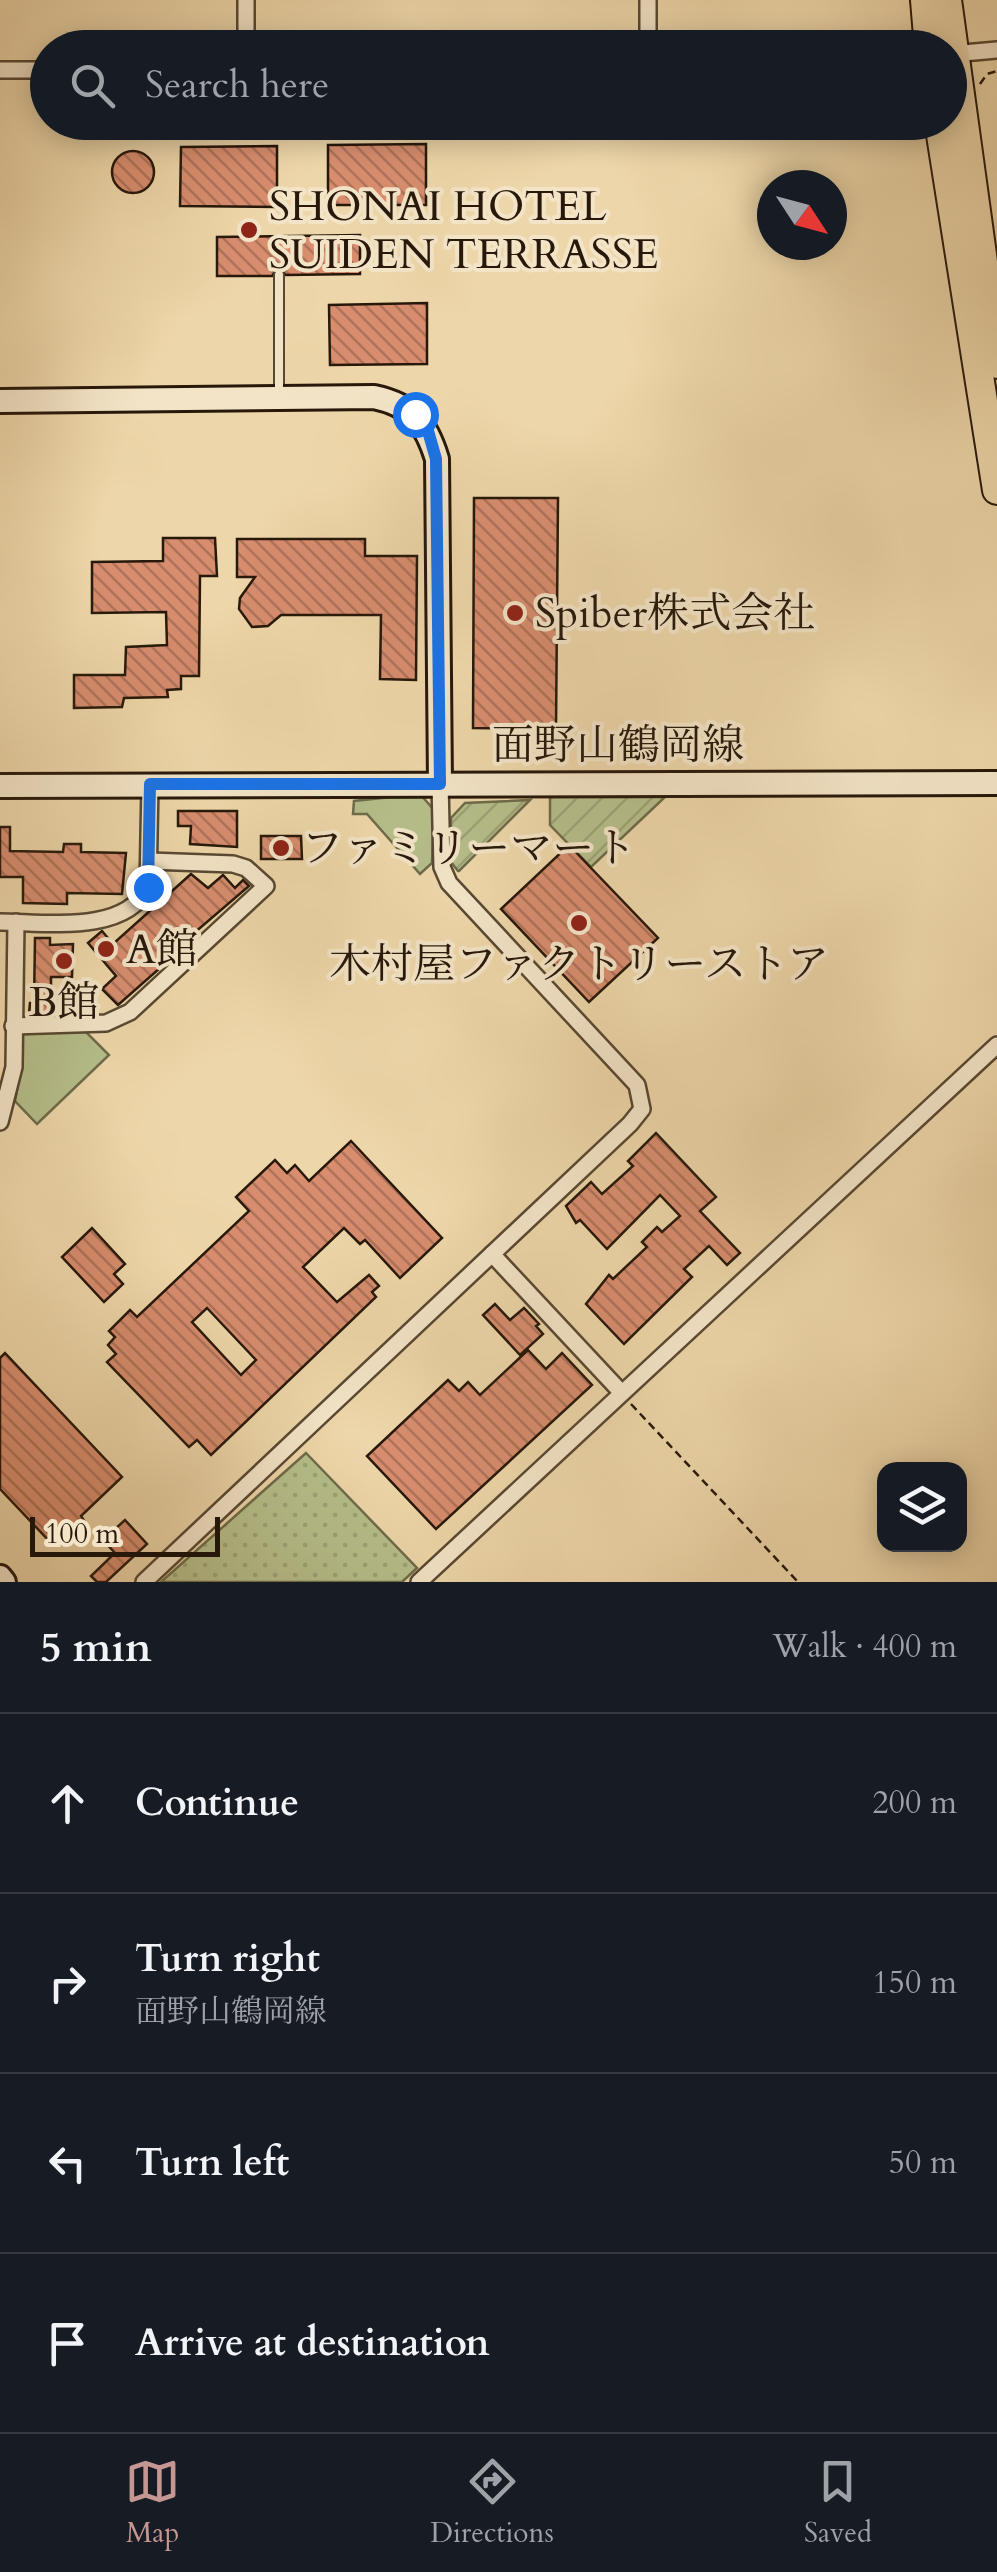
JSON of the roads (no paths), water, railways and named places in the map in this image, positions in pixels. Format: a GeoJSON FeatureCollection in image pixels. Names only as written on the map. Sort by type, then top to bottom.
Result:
{"type":"FeatureCollection","features":[{"type":"Feature","properties":{"kind":"highway"},"geometry":{"type":"LineString","coordinates":[[925,0],[934,30]]}},
{"type":"Feature","properties":{"kind":"highway"},"geometry":{"type":"LineString","coordinates":[[943,30],[947,0]]}},
{"type":"Feature","properties":{"kind":"highway"},"geometry":{"type":"LineString","coordinates":[[942,140],[997,490]]}},
{"type":"Feature","properties":{"kind":"highway"},"geometry":{"type":"LineString","coordinates":[[957,140],[997,364]]}},
{"type":"Feature","properties":{"kind":"main road"},"geometry":{"type":"LineString","coordinates":[[0,401],[374,397],[397,402],[428,431],[436,459],[430,692],[440,784]]}},
{"type":"Feature","properties":{"kind":"main road","name":"面野山鶴岡線"},"geometry":{"type":"LineString","coordinates":[[0,786],[997,784]]}},
{"type":"Feature","properties":{"kind":"street"},"geometry":{"type":"LineString","coordinates":[[246,0],[246,30]]}},
{"type":"Feature","properties":{"kind":"street"},"geometry":{"type":"LineString","coordinates":[[648,0],[648,30]]}},
{"type":"Feature","properties":{"kind":"street"},"geometry":{"type":"LineString","coordinates":[[967,51],[997,50]]}},
{"type":"Feature","properties":{"kind":"street"},"geometry":{"type":"LineString","coordinates":[[0,70],[30,70]]}},
{"type":"Feature","properties":{"kind":"street"},"geometry":{"type":"LineString","coordinates":[[0,1122],[14,1067],[8,922],[78,921],[130,910],[148,887],[150,784]]}},
{"type":"Feature","properties":{"kind":"street"},"geometry":{"type":"LineString","coordinates":[[144,1582],[630,1124],[642,1108],[638,1086],[448,883],[442,867],[440,784]]}},
{"type":"Feature","properties":{"kind":"street"},"geometry":{"type":"LineString","coordinates":[[12,1026],[106,1023],[130,1012],[266,886],[246,868],[233,864],[149,860]]}},
{"type":"Feature","properties":{"kind":"street"},"geometry":{"type":"LineString","coordinates":[[418,1582],[997,1045]]}},
{"type":"Feature","properties":{"kind":"street"},"geometry":{"type":"LineString","coordinates":[[492,1254],[620,1392]]}},
{"type":"Feature","properties":{"kind":"lane"},"geometry":{"type":"LineString","coordinates":[[278,276],[280,398]]}},
{"type":"Feature","properties":{"kind":"place","name":"SHONAI HOTEL SUIDEN TERRASSE"},"geometry":{"type":"Point","coordinates":[249,230]}},
{"type":"Feature","properties":{"kind":"place","name":"Spiber株式会社"},"geometry":{"type":"Point","coordinates":[515,613]}},
{"type":"Feature","properties":{"kind":"place","name":"ファミリーマート"},"geometry":{"type":"Point","coordinates":[281,848]}},
{"type":"Feature","properties":{"kind":"place","name":"木村屋ファクトリーストア"},"geometry":{"type":"Point","coordinates":[579,923]}},
{"type":"Feature","properties":{"kind":"place","name":"A館"},"geometry":{"type":"Point","coordinates":[106,949]}},
{"type":"Feature","properties":{"kind":"place","name":"B館"},"geometry":{"type":"Point","coordinates":[64,961]}}]}
